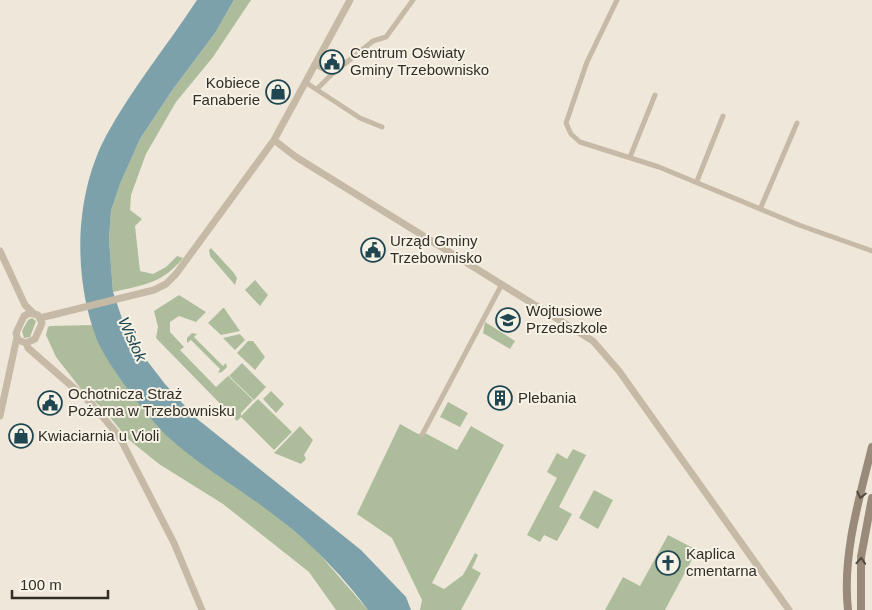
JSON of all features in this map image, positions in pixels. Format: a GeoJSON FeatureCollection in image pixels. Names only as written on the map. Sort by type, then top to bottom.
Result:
{"type":"FeatureCollection","features":[{"type":"Feature","properties":{"kind":"main road"},"geometry":{"type":"LineString","coordinates":[[848,610],[848,578],[852,535],[872,447]]}},
{"type":"Feature","properties":{"kind":"main road"},"geometry":{"type":"LineString","coordinates":[[861,610],[862,557],[872,498]]}},
{"type":"Feature","properties":{"kind":"street"},"geometry":{"type":"LineString","coordinates":[[40,318],[160,288],[176,274],[274,140],[350,0]]}},
{"type":"Feature","properties":{"kind":"street"},"geometry":{"type":"LineString","coordinates":[[317,89],[332,74],[373,41],[386,37],[413,0]]}},
{"type":"Feature","properties":{"kind":"street"},"geometry":{"type":"LineString","coordinates":[[617,0],[587,62],[566,123],[571,134],[580,142],[630,157],[697,181],[826,235],[872,251]]}},
{"type":"Feature","properties":{"kind":"street"},"geometry":{"type":"LineString","coordinates":[[314,64],[332,74]]}},
{"type":"Feature","properties":{"kind":"street"},"geometry":{"type":"LineString","coordinates":[[305,82],[360,118],[382,127]]}},
{"type":"Feature","properties":{"kind":"street"},"geometry":{"type":"LineString","coordinates":[[630,157],[655,94]]}},
{"type":"Feature","properties":{"kind":"street"},"geometry":{"type":"LineString","coordinates":[[697,181],[722,116]]}},
{"type":"Feature","properties":{"kind":"street"},"geometry":{"type":"LineString","coordinates":[[761,207],[797,123]]}},
{"type":"Feature","properties":{"kind":"street"},"geometry":{"type":"LineString","coordinates":[[274,140],[296,158],[588,337],[600,347],[788,610]]}},
{"type":"Feature","properties":{"kind":"street"},"geometry":{"type":"LineString","coordinates":[[0,250],[25,305],[40,318],[41,326],[33,340],[34,352]]}},
{"type":"Feature","properties":{"kind":"street"},"geometry":{"type":"LineString","coordinates":[[422,435],[502,284]]}},
{"type":"Feature","properties":{"kind":"street"},"geometry":{"type":"LineString","coordinates":[[0,416],[14,354],[16,330],[24,316],[25,305]]}},
{"type":"Feature","properties":{"kind":"street"},"geometry":{"type":"LineString","coordinates":[[24,316],[33,313]]}},
{"type":"Feature","properties":{"kind":"street"},"geometry":{"type":"LineString","coordinates":[[16,337],[90,402],[119,436],[174,543],[202,610]]}},
{"type":"Feature","properties":{"kind":"street"},"geometry":{"type":"LineString","coordinates":[[14,354],[25,343],[33,340]]}},
{"type":"Feature","properties":{"kind":"green space"},"geometry":{"type":"Polygon","coordinates":[[[234,0],[251,0],[213,57],[176,102],[146,154],[131,195],[130,210],[142,219],[135,226],[140,271],[153,274],[166,267],[177,256],[183,258],[168,273],[152,282],[113,292],[109,239],[111,211],[120,184],[140,139],[171,92],[215,33],[234,0]]]}},
{"type":"Feature","properties":{"kind":"green space"},"geometry":{"type":"Polygon","coordinates":[[[211,248],[234,273],[237,278],[235,285],[210,256],[209,250],[211,248]]]}},
{"type":"Feature","properties":{"kind":"green space"},"geometry":{"type":"Polygon","coordinates":[[[255,280],[268,295],[260,306],[245,290],[255,280]]]}},
{"type":"Feature","properties":{"kind":"green space"},"geometry":{"type":"Polygon","coordinates":[[[179,295],[206,312],[196,322],[179,316],[170,322],[170,332],[184,347],[180,350],[216,387],[228,376],[253,400],[241,413],[241,416],[258,399],[292,432],[274,450],[241,417],[237,421],[156,338],[158,327],[154,311],[179,295]]]}},
{"type":"Feature","properties":{"kind":"green space"},"geometry":{"type":"Polygon","coordinates":[[[223,308],[240,331],[221,335],[208,323],[223,308]]]}},
{"type":"Feature","properties":{"kind":"green space"},"geometry":{"type":"Polygon","coordinates":[[[32,318],[36,321],[30,337],[24,338],[22,331],[28,320],[32,318]]]}},
{"type":"Feature","properties":{"kind":"green space"},"geometry":{"type":"Polygon","coordinates":[[[485,322],[515,341],[510,349],[483,333],[485,322]]]}},
{"type":"Feature","properties":{"kind":"green space"},"geometry":{"type":"Polygon","coordinates":[[[93,325],[98,342],[282,521],[314,548],[368,610],[336,610],[309,572],[223,504],[159,464],[128,439],[103,409],[81,389],[56,357],[46,335],[50,326],[93,325]]]}},
{"type":"Feature","properties":{"kind":"green space"},"geometry":{"type":"Polygon","coordinates":[[[192,333],[197,334],[194,337],[223,366],[226,363],[227,367],[222,372],[218,373],[220,369],[191,340],[187,343],[187,338],[192,333]]]}},
{"type":"Feature","properties":{"kind":"green space"},"geometry":{"type":"Polygon","coordinates":[[[240,334],[245,340],[235,350],[223,338],[240,334]]]}},
{"type":"Feature","properties":{"kind":"green space"},"geometry":{"type":"Polygon","coordinates":[[[248,341],[253,341],[265,357],[255,370],[237,353],[248,341]]]}},
{"type":"Feature","properties":{"kind":"green space"},"geometry":{"type":"Polygon","coordinates":[[[242,363],[266,387],[254,400],[229,376],[242,363]]]}},
{"type":"Feature","properties":{"kind":"green space"},"geometry":{"type":"Polygon","coordinates":[[[271,391],[284,404],[276,413],[263,399],[271,391]]]}},
{"type":"Feature","properties":{"kind":"green space"},"geometry":{"type":"Polygon","coordinates":[[[448,402],[468,413],[460,427],[440,417],[448,402]]]}},
{"type":"Feature","properties":{"kind":"green space"},"geometry":{"type":"Polygon","coordinates":[[[400,424],[418,434],[425,433],[457,450],[471,426],[504,445],[432,583],[444,589],[463,575],[475,553],[478,555],[472,568],[481,573],[461,610],[420,610],[422,600],[392,538],[357,514],[400,424]]]}},
{"type":"Feature","properties":{"kind":"green space"},"geometry":{"type":"Polygon","coordinates":[[[300,426],[313,440],[304,455],[306,459],[301,464],[274,453],[300,426]]]}},
{"type":"Feature","properties":{"kind":"green space"},"geometry":{"type":"Polygon","coordinates":[[[573,449],[586,455],[559,507],[572,514],[557,541],[544,535],[540,542],[527,535],[557,478],[547,472],[557,453],[567,459],[573,449]]]}},
{"type":"Feature","properties":{"kind":"green space"},"geometry":{"type":"Polygon","coordinates":[[[594,490],[613,500],[598,529],[579,518],[594,490]]]}},
{"type":"Feature","properties":{"kind":"green space"},"geometry":{"type":"Polygon","coordinates":[[[668,535],[697,550],[665,610],[605,610],[623,577],[640,586],[668,535]]]}},
{"type":"Feature","properties":{"kind":"water"},"geometry":{"type":"Polygon","coordinates":[[[197,0],[234,0],[215,33],[171,92],[140,139],[120,184],[111,211],[109,239],[113,292],[128,336],[165,384],[196,418],[361,550],[406,597],[411,610],[368,610],[328,563],[295,531],[195,459],[167,436],[129,390],[102,351],[97,340],[89,316],[84,290],[80,237],[88,184],[95,159],[116,118],[197,0]]]}},
{"type":"Feature","properties":{"kind":"place","name":"Centrum Oświaty Gminy Trzebownisko"},"geometry":{"type":"Point","coordinates":[332,62]}},
{"type":"Feature","properties":{"kind":"place","name":"Kobiece Fanaberie"},"geometry":{"type":"Point","coordinates":[278,92]}},
{"type":"Feature","properties":{"kind":"place","name":"Urząd Gminy Trzebownisko"},"geometry":{"type":"Point","coordinates":[373,250]}},
{"type":"Feature","properties":{"kind":"place","name":"Wojtusiowe Przedszkole"},"geometry":{"type":"Point","coordinates":[508,320]}},
{"type":"Feature","properties":{"kind":"place","name":"Plebania"},"geometry":{"type":"Point","coordinates":[500,398]}},
{"type":"Feature","properties":{"kind":"place","name":"Ochotnicza Straż Pożarna w Trzebownisku"},"geometry":{"type":"Point","coordinates":[50,403]}},
{"type":"Feature","properties":{"kind":"place","name":"Kwiaciarnia u Violi"},"geometry":{"type":"Point","coordinates":[21,436]}},
{"type":"Feature","properties":{"kind":"place","name":"Kaplica cmentarna"},"geometry":{"type":"Point","coordinates":[668,563]}},
{"type":"Feature","properties":{"kind":"water label","name":"Wisłok"},"geometry":{"type":"Point","coordinates":[133,339]}}]}
